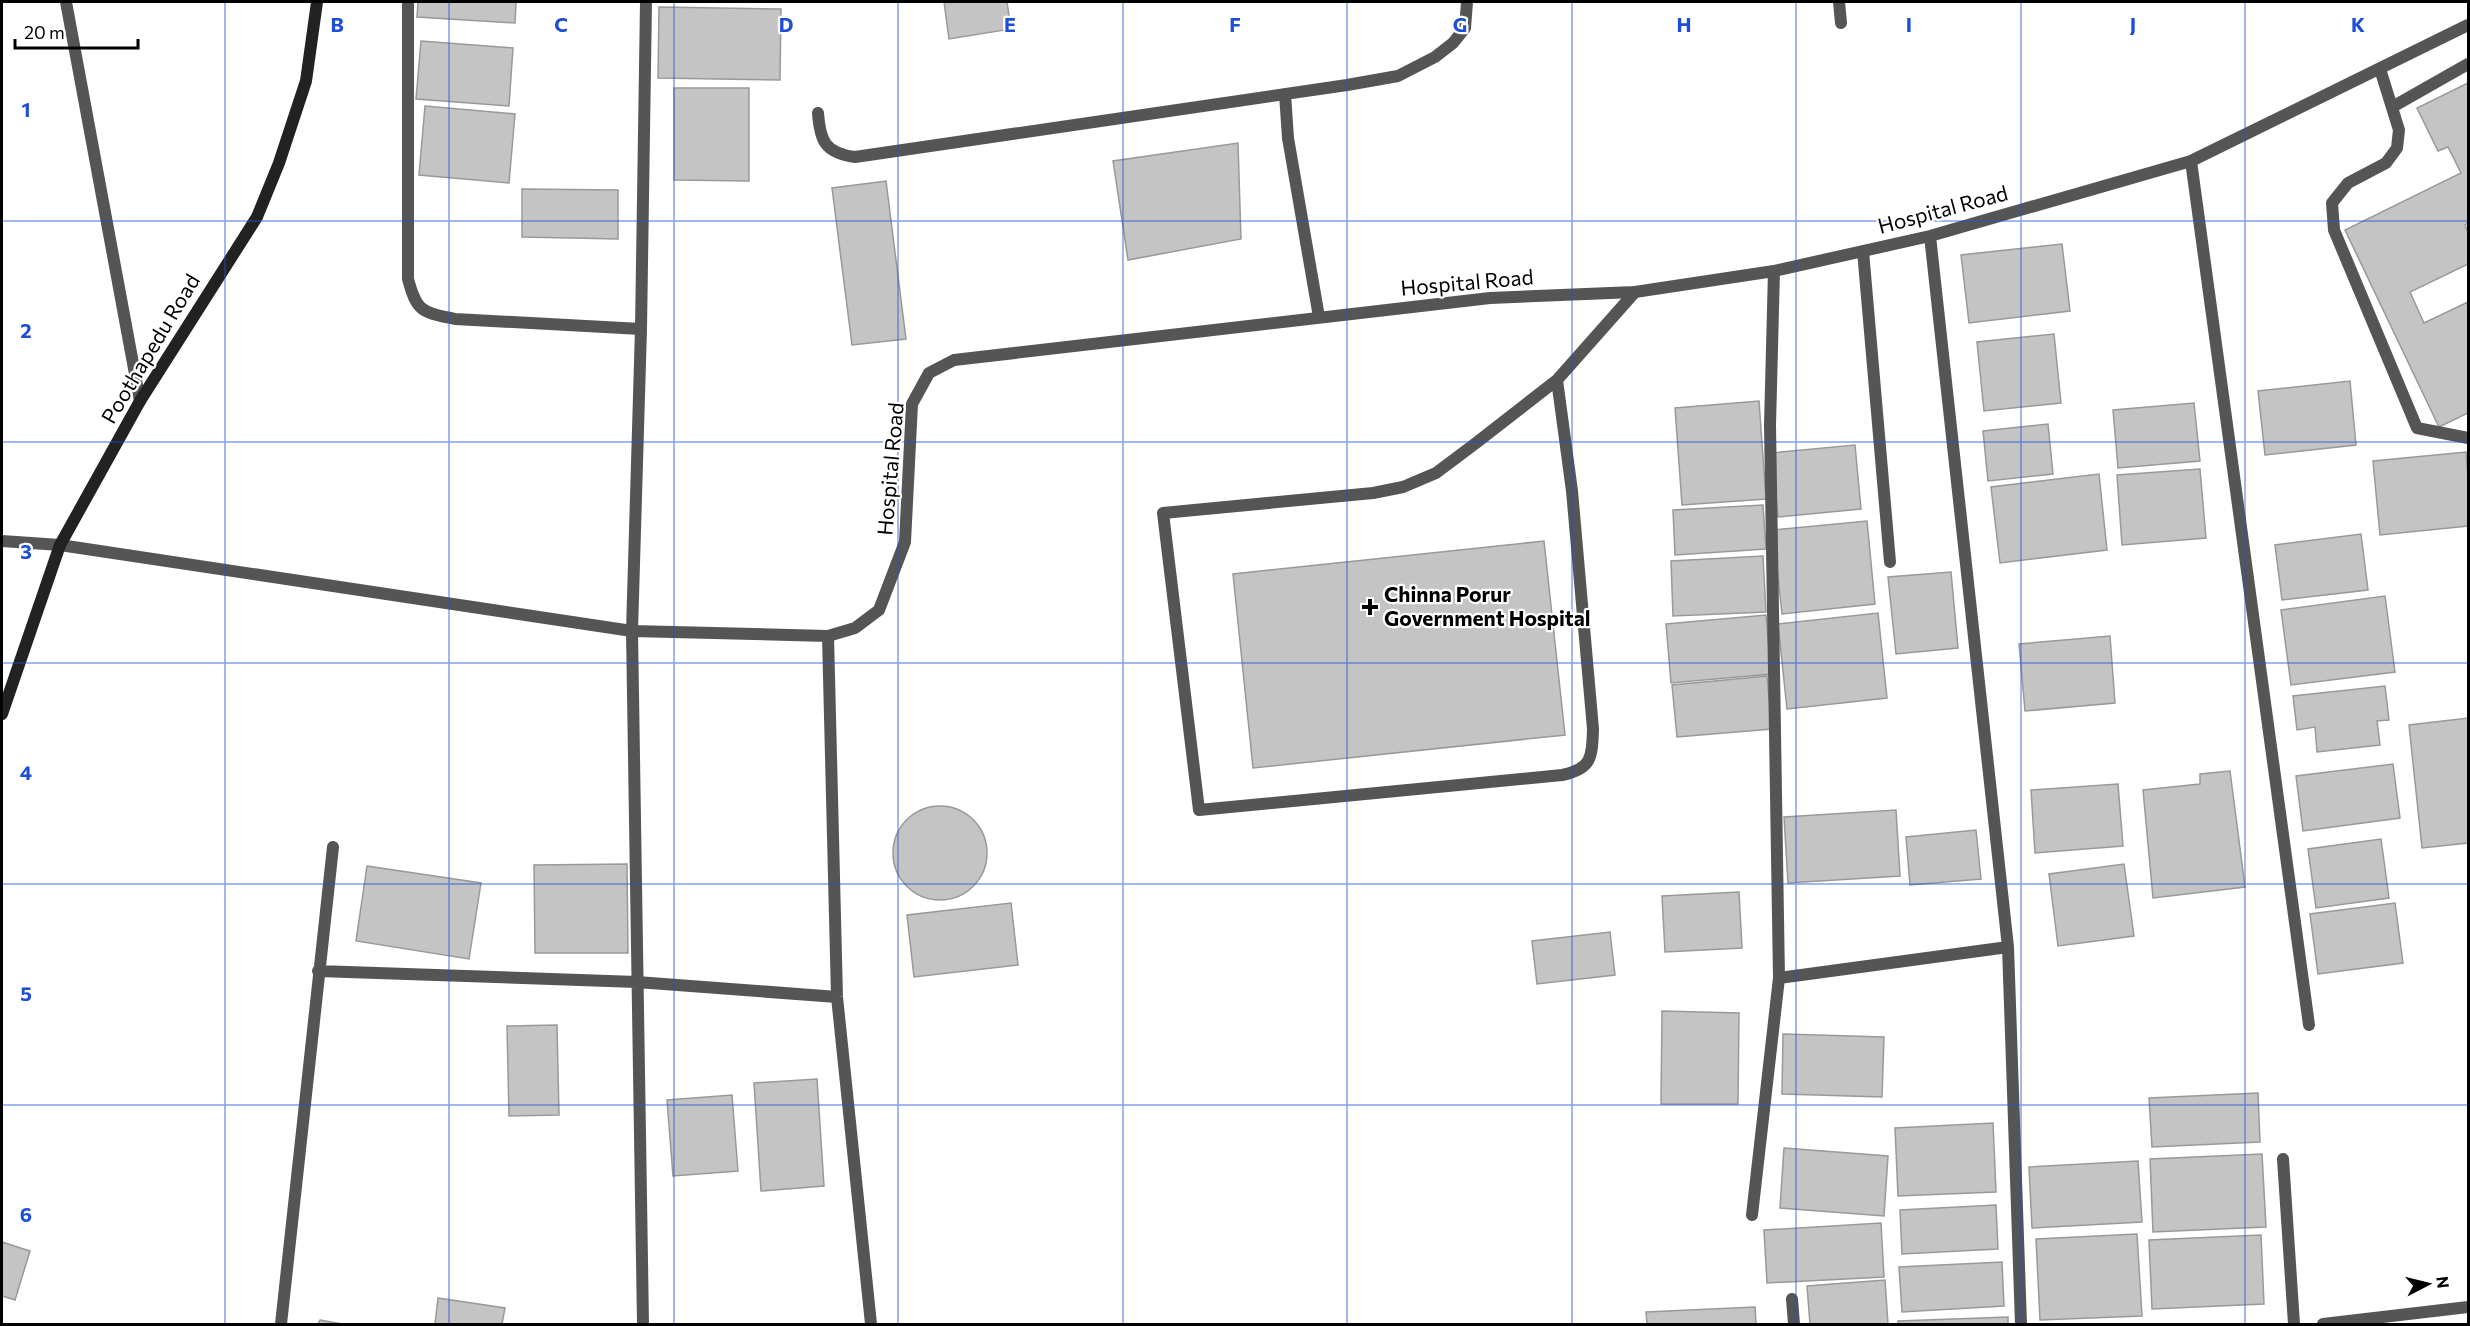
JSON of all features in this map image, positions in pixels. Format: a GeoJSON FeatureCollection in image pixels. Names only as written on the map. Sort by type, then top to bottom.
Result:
{"type":"FeatureCollection","features":[{"type":"Feature","properties":{"kind":"street"},"geometry":{"type":"LineString","coordinates":[[66,2],[140,401]]}},
{"type":"Feature","properties":{"kind":"street","name":"Poothapedu Road"},"geometry":{"type":"LineString","coordinates":[[2,714],[60,545],[140,401],[257,217],[279,163],[306,81],[317,2]]}},
{"type":"Feature","properties":{"kind":"street"},"geometry":{"type":"LineString","coordinates":[[408,2],[408,279],[413,299],[426,313],[455,319],[641,329]]}},
{"type":"Feature","properties":{"kind":"street"},"geometry":{"type":"LineString","coordinates":[[643,1324],[632,631],[641,329],[646,2]]}},
{"type":"Feature","properties":{"kind":"street"},"geometry":{"type":"LineString","coordinates":[[818,113],[819,133],[827,147],[840,155],[855,157],[1398,76],[1435,57],[1454,43],[1465,28],[1467,2]]}},
{"type":"Feature","properties":{"kind":"street"},"geometry":{"type":"LineString","coordinates":[[1839,2],[1841,23]]}},
{"type":"Feature","properties":{"kind":"street","name":"Hospital Road"},"geometry":{"type":"LineString","coordinates":[[2,541],[60,545],[632,631],[828,636],[855,628],[879,610],[905,542],[912,404],[929,373],[954,360],[1490,298],[1635,292],[1774,271],[1930,236],[2191,161],[2469,25]]}},
{"type":"Feature","properties":{"kind":"street"},"geometry":{"type":"LineString","coordinates":[[2394,106],[2469,64]]}},
{"type":"Feature","properties":{"kind":"street"},"geometry":{"type":"LineString","coordinates":[[2380,69],[2394,106],[2399,130],[2397,148],[2386,163],[2348,183],[2332,203],[2334,230],[2417,428],[2469,438]]}},
{"type":"Feature","properties":{"kind":"street"},"geometry":{"type":"LineString","coordinates":[[1285,94],[1288,138],[1319,318]]}},
{"type":"Feature","properties":{"kind":"street"},"geometry":{"type":"LineString","coordinates":[[2191,161],[2309,1025]]}},
{"type":"Feature","properties":{"kind":"street"},"geometry":{"type":"LineString","coordinates":[[1930,236],[2008,947],[2022,1324]]}},
{"type":"Feature","properties":{"kind":"street"},"geometry":{"type":"LineString","coordinates":[[1863,251],[1890,562]]}},
{"type":"Feature","properties":{"kind":"street"},"geometry":{"type":"LineString","coordinates":[[1752,1215],[1779,978],[1770,425],[1774,271]]}},
{"type":"Feature","properties":{"kind":"street"},"geometry":{"type":"LineString","coordinates":[[1557,380],[1573,503],[1593,729],[1592,756],[1579,771],[1562,775],[1199,810],[1163,513],[1373,493],[1403,487],[1436,473],[1557,380],[1635,292]]}},
{"type":"Feature","properties":{"kind":"street"},"geometry":{"type":"LineString","coordinates":[[828,636],[837,997],[871,1324]]}},
{"type":"Feature","properties":{"kind":"street"},"geometry":{"type":"LineString","coordinates":[[281,1324],[333,847]]}},
{"type":"Feature","properties":{"kind":"street"},"geometry":{"type":"LineString","coordinates":[[1779,978],[2008,947]]}},
{"type":"Feature","properties":{"kind":"street"},"geometry":{"type":"LineString","coordinates":[[318,970],[637,982],[837,997]]}},
{"type":"Feature","properties":{"kind":"street"},"geometry":{"type":"LineString","coordinates":[[2283,1158],[2294,1324]]}},
{"type":"Feature","properties":{"kind":"street"},"geometry":{"type":"LineString","coordinates":[[1792,1299],[1794,1324]]}},
{"type":"Feature","properties":{"kind":"street"},"geometry":{"type":"LineString","coordinates":[[2323,1324],[2469,1307]]}},
{"type":"Feature","properties":{"kind":"building"},"geometry":{"type":"Polygon","coordinates":[[[418,2],[516,2],[515,23],[417,17],[418,2]]]}},
{"type":"Feature","properties":{"kind":"building"},"geometry":{"type":"Polygon","coordinates":[[[944,2],[1007,2],[1011,29],[949,39],[944,2]]]}},
{"type":"Feature","properties":{"kind":"building"},"geometry":{"type":"Polygon","coordinates":[[[659,7],[781,9],[780,80],[658,78],[659,7]]]}},
{"type":"Feature","properties":{"kind":"building"},"geometry":{"type":"Polygon","coordinates":[[[421,41],[513,48],[509,106],[416,99],[421,41]]]}},
{"type":"Feature","properties":{"kind":"building"},"geometry":{"type":"Polygon","coordinates":[[[2468,83],[2468,223],[2465,225],[2468,232],[2468,264],[2410,292],[2424,323],[2468,302],[2468,413],[2439,427],[2345,230],[2461,173],[2448,147],[2438,151],[2417,108],[2468,83]]]}},
{"type":"Feature","properties":{"kind":"building"},"geometry":{"type":"Polygon","coordinates":[[[674,88],[749,88],[749,181],[674,180],[674,88]]]}},
{"type":"Feature","properties":{"kind":"building"},"geometry":{"type":"Polygon","coordinates":[[[425,106],[515,114],[509,183],[419,175],[425,106]]]}},
{"type":"Feature","properties":{"kind":"building"},"geometry":{"type":"Polygon","coordinates":[[[1238,143],[1241,239],[1128,260],[1113,161],[1238,143]]]}},
{"type":"Feature","properties":{"kind":"building"},"geometry":{"type":"Polygon","coordinates":[[[886,181],[906,339],[852,345],[832,188],[886,181]]]}},
{"type":"Feature","properties":{"kind":"building"},"geometry":{"type":"Polygon","coordinates":[[[522,189],[618,190],[618,239],[522,237],[522,189]]]}},
{"type":"Feature","properties":{"kind":"building"},"geometry":{"type":"Polygon","coordinates":[[[2062,244],[2070,311],[1969,323],[1961,255],[2062,244]]]}},
{"type":"Feature","properties":{"kind":"building"},"geometry":{"type":"Polygon","coordinates":[[[2054,334],[2061,403],[1984,411],[1977,342],[2054,334]]]}},
{"type":"Feature","properties":{"kind":"building"},"geometry":{"type":"Polygon","coordinates":[[[2350,381],[2356,445],[2265,455],[2258,391],[2350,381]]]}},
{"type":"Feature","properties":{"kind":"building"},"geometry":{"type":"Polygon","coordinates":[[[1759,401],[1766,499],[1682,505],[1675,408],[1759,401]]]}},
{"type":"Feature","properties":{"kind":"building"},"geometry":{"type":"Polygon","coordinates":[[[2194,403],[2200,461],[2118,468],[2113,410],[2194,403]]]}},
{"type":"Feature","properties":{"kind":"building"},"geometry":{"type":"Polygon","coordinates":[[[2048,424],[2053,474],[1988,481],[1983,431],[2048,424]]]}},
{"type":"Feature","properties":{"kind":"building"},"geometry":{"type":"Polygon","coordinates":[[[1855,445],[1861,509],[1778,517],[1771,453],[1855,445]]]}},
{"type":"Feature","properties":{"kind":"building"},"geometry":{"type":"Polygon","coordinates":[[[2466,452],[2468,526],[2380,535],[2373,461],[2466,452]]]}},
{"type":"Feature","properties":{"kind":"building"},"geometry":{"type":"Polygon","coordinates":[[[2200,469],[2206,538],[2122,545],[2117,475],[2200,469]]]}},
{"type":"Feature","properties":{"kind":"building"},"geometry":{"type":"Polygon","coordinates":[[[2099,474],[2107,550],[2000,563],[1991,487],[2099,474]]]}},
{"type":"Feature","properties":{"kind":"building"},"geometry":{"type":"Polygon","coordinates":[[[1763,505],[1766,549],[1675,555],[1673,510],[1763,505]]]}},
{"type":"Feature","properties":{"kind":"building"},"geometry":{"type":"Polygon","coordinates":[[[1867,521],[1875,604],[1782,614],[1773,530],[1867,521]]]}},
{"type":"Feature","properties":{"kind":"building"},"geometry":{"type":"Polygon","coordinates":[[[2361,534],[2368,590],[2282,600],[2275,545],[2361,534]]]}},
{"type":"Feature","properties":{"kind":"building"},"geometry":{"type":"Polygon","coordinates":[[[1544,541],[1565,735],[1253,768],[1233,574],[1544,541]]]}},
{"type":"Feature","properties":{"kind":"building"},"geometry":{"type":"Polygon","coordinates":[[[1763,556],[1766,612],[1673,616],[1671,561],[1763,556]]]}},
{"type":"Feature","properties":{"kind":"building"},"geometry":{"type":"Polygon","coordinates":[[[1951,572],[1958,648],[1896,654],[1888,577],[1951,572]]]}},
{"type":"Feature","properties":{"kind":"building"},"geometry":{"type":"Polygon","coordinates":[[[2385,596],[2395,672],[2291,685],[2281,610],[2385,596]]]}},
{"type":"Feature","properties":{"kind":"building"},"geometry":{"type":"Polygon","coordinates":[[[1878,613],[1887,698],[1787,709],[1778,624],[1878,613]]]}},
{"type":"Feature","properties":{"kind":"building"},"geometry":{"type":"Polygon","coordinates":[[[1766,615],[1771,674],[1671,683],[1666,624],[1766,615]]]}},
{"type":"Feature","properties":{"kind":"building"},"geometry":{"type":"Polygon","coordinates":[[[2110,636],[2115,703],[2025,711],[2019,644],[2110,636]]]}},
{"type":"Feature","properties":{"kind":"building"},"geometry":{"type":"Polygon","coordinates":[[[1767,676],[1772,729],[1677,737],[1672,685],[1767,676]]]}},
{"type":"Feature","properties":{"kind":"building"},"geometry":{"type":"Polygon","coordinates":[[[2385,686],[2389,720],[2377,721],[2380,745],[2317,752],[2315,727],[2297,730],[2293,696],[2385,686]]]}},
{"type":"Feature","properties":{"kind":"building"},"geometry":{"type":"Polygon","coordinates":[[[2468,718],[2468,843],[2422,848],[2409,725],[2468,718]]]}},
{"type":"Feature","properties":{"kind":"building"},"geometry":{"type":"Polygon","coordinates":[[[2393,764],[2400,818],[2303,831],[2296,776],[2393,764]]]}},
{"type":"Feature","properties":{"kind":"building"},"geometry":{"type":"Polygon","coordinates":[[[2230,771],[2245,887],[2153,898],[2143,790],[2200,784],[2200,774],[2230,771]]]}},
{"type":"Feature","properties":{"kind":"building"},"geometry":{"type":"Polygon","coordinates":[[[2118,784],[2123,846],[2035,853],[2031,790],[2118,784]]]}},
{"type":"Feature","properties":{"kind":"building"},"geometry":{"type":"Polygon","coordinates":[[[940,806],[958,809],[973,820],[984,835],[987,853],[984,871],[973,886],[958,897],[940,900],[922,897],[907,886],[896,871],[893,853],[896,835],[907,820],[922,809],[940,806]]]}},
{"type":"Feature","properties":{"kind":"building"},"geometry":{"type":"Polygon","coordinates":[[[1896,810],[1900,876],[1788,883],[1784,817],[1896,810]]]}},
{"type":"Feature","properties":{"kind":"building"},"geometry":{"type":"Polygon","coordinates":[[[1976,830],[1981,879],[1910,885],[1906,837],[1976,830]]]}},
{"type":"Feature","properties":{"kind":"building"},"geometry":{"type":"Polygon","coordinates":[[[2381,839],[2389,898],[2316,908],[2308,849],[2381,839]]]}},
{"type":"Feature","properties":{"kind":"building"},"geometry":{"type":"Polygon","coordinates":[[[627,864],[628,953],[535,953],[534,865],[627,864]]]}},
{"type":"Feature","properties":{"kind":"building"},"geometry":{"type":"Polygon","coordinates":[[[2124,864],[2134,936],[2058,946],[2049,874],[2124,864]]]}},
{"type":"Feature","properties":{"kind":"building"},"geometry":{"type":"Polygon","coordinates":[[[367,866],[481,883],[469,959],[356,941],[367,866]]]}},
{"type":"Feature","properties":{"kind":"building"},"geometry":{"type":"Polygon","coordinates":[[[1739,892],[1742,948],[1665,952],[1662,896],[1739,892]]]}},
{"type":"Feature","properties":{"kind":"building"},"geometry":{"type":"Polygon","coordinates":[[[1011,903],[1018,965],[914,977],[907,915],[1011,903]]]}},
{"type":"Feature","properties":{"kind":"building"},"geometry":{"type":"Polygon","coordinates":[[[2395,903],[2403,963],[2318,974],[2310,914],[2395,903]]]}},
{"type":"Feature","properties":{"kind":"building"},"geometry":{"type":"Polygon","coordinates":[[[1610,932],[1615,975],[1537,984],[1532,941],[1610,932]]]}},
{"type":"Feature","properties":{"kind":"building"},"geometry":{"type":"Polygon","coordinates":[[[1662,1011],[1739,1013],[1738,1104],[1661,1104],[1662,1011]]]}},
{"type":"Feature","properties":{"kind":"building"},"geometry":{"type":"Polygon","coordinates":[[[557,1025],[559,1115],[509,1116],[507,1026],[557,1025]]]}},
{"type":"Feature","properties":{"kind":"building"},"geometry":{"type":"Polygon","coordinates":[[[1783,1034],[1884,1037],[1882,1097],[1782,1094],[1783,1034]]]}},
{"type":"Feature","properties":{"kind":"building"},"geometry":{"type":"Polygon","coordinates":[[[817,1079],[824,1186],[761,1191],[754,1083],[817,1079]]]}},
{"type":"Feature","properties":{"kind":"building"},"geometry":{"type":"Polygon","coordinates":[[[2258,1093],[2260,1142],[2152,1147],[2149,1098],[2258,1093]]]}},
{"type":"Feature","properties":{"kind":"building"},"geometry":{"type":"Polygon","coordinates":[[[732,1095],[738,1171],[673,1176],[667,1100],[732,1095]]]}},
{"type":"Feature","properties":{"kind":"building"},"geometry":{"type":"Polygon","coordinates":[[[1993,1123],[1996,1192],[1898,1196],[1895,1128],[1993,1123]]]}},
{"type":"Feature","properties":{"kind":"building"},"geometry":{"type":"Polygon","coordinates":[[[1784,1148],[1888,1156],[1884,1216],[1780,1208],[1784,1148]]]}},
{"type":"Feature","properties":{"kind":"building"},"geometry":{"type":"Polygon","coordinates":[[[2262,1154],[2266,1227],[2153,1232],[2150,1159],[2262,1154]]]}},
{"type":"Feature","properties":{"kind":"building"},"geometry":{"type":"Polygon","coordinates":[[[2138,1161],[2142,1222],[2032,1228],[2029,1167],[2138,1161]]]}},
{"type":"Feature","properties":{"kind":"building"},"geometry":{"type":"Polygon","coordinates":[[[1996,1205],[1998,1249],[1902,1254],[1900,1210],[1996,1205]]]}},
{"type":"Feature","properties":{"kind":"building"},"geometry":{"type":"Polygon","coordinates":[[[1881,1223],[1884,1277],[1767,1283],[1764,1230],[1881,1223]]]}},
{"type":"Feature","properties":{"kind":"building"},"geometry":{"type":"Polygon","coordinates":[[[2137,1234],[2142,1316],[2040,1320],[2036,1239],[2137,1234]]]}},
{"type":"Feature","properties":{"kind":"building"},"geometry":{"type":"Polygon","coordinates":[[[2261,1235],[2264,1304],[2152,1309],[2149,1240],[2261,1235]]]}},
{"type":"Feature","properties":{"kind":"building"},"geometry":{"type":"Polygon","coordinates":[[[2,1242],[30,1251],[15,1300],[2,1296],[2,1242]]]}},
{"type":"Feature","properties":{"kind":"building"},"geometry":{"type":"Polygon","coordinates":[[[2002,1262],[2004,1306],[1902,1312],[1899,1267],[2002,1262]]]}},
{"type":"Feature","properties":{"kind":"building"},"geometry":{"type":"Polygon","coordinates":[[[1885,1280],[1888,1324],[1810,1324],[1807,1286],[1885,1280]]]}},
{"type":"Feature","properties":{"kind":"building"},"geometry":{"type":"Polygon","coordinates":[[[438,1298],[505,1308],[502,1324],[435,1324],[438,1298]]]}},
{"type":"Feature","properties":{"kind":"building"},"geometry":{"type":"Polygon","coordinates":[[[1755,1307],[1756,1324],[1647,1324],[1646,1312],[1755,1307]]]}},
{"type":"Feature","properties":{"kind":"building"},"geometry":{"type":"Polygon","coordinates":[[[2008,1317],[2008,1324],[1898,1324],[1898,1321],[2008,1317]]]}},
{"type":"Feature","properties":{"kind":"building"},"geometry":{"type":"Polygon","coordinates":[[[320,1320],[342,1324],[318,1324],[320,1320]]]}},
{"type":"Feature","properties":{"kind":"place","name":"Chinna Porur Government Hospital"},"geometry":{"type":"Point","coordinates":[1370,607]}}]}
